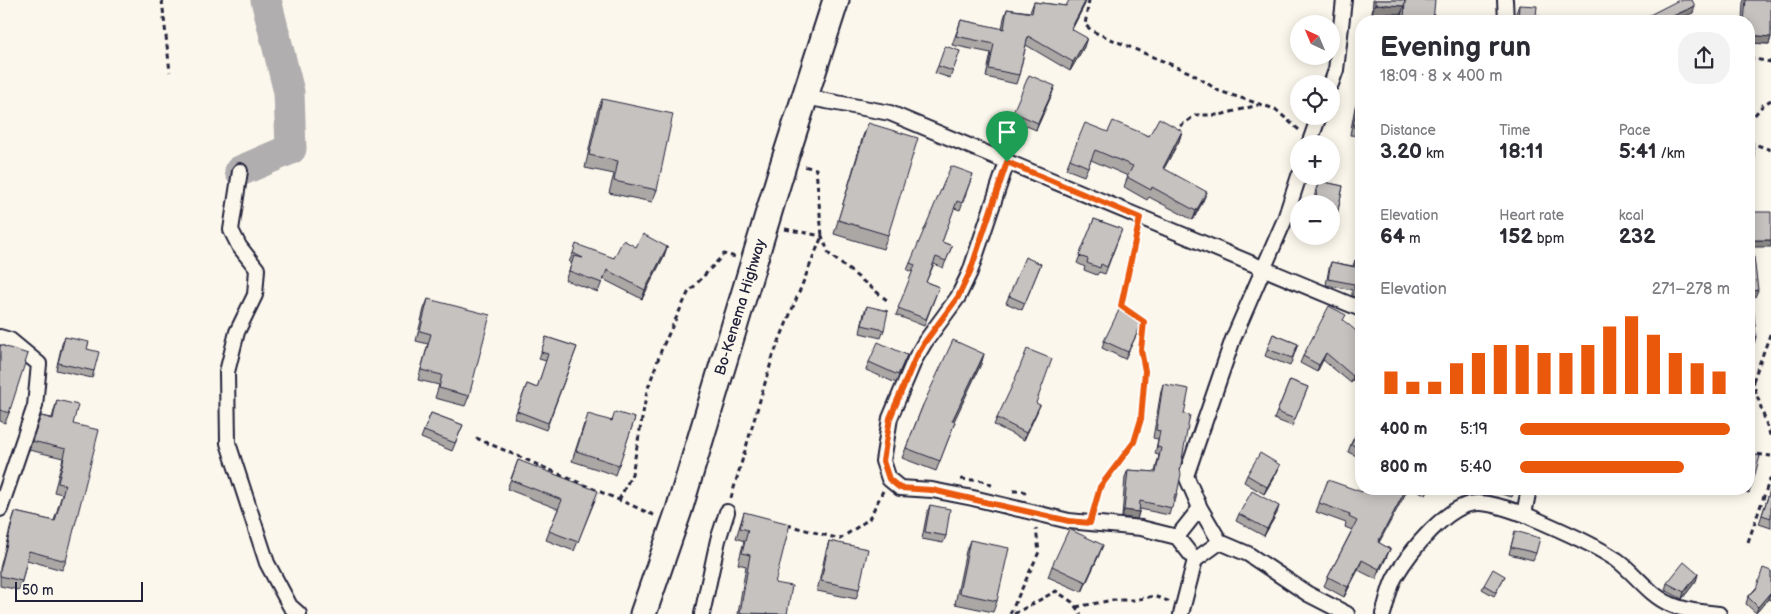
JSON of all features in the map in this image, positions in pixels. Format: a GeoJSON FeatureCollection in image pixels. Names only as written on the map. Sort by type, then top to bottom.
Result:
{"type":"FeatureCollection","features":[{"type":"Feature","properties":{"kind":"highway","name":"Bo-Kenema Highway"},"geometry":{"type":"LineString","coordinates":[[643,614],[675,524],[784,162],[836,0]]}},
{"type":"Feature","properties":{"kind":"street"},"geometry":{"type":"LineString","coordinates":[[1334,75],[1344,0]]}},
{"type":"Feature","properties":{"kind":"street"},"geometry":{"type":"LineString","coordinates":[[1505,0],[1506,15]]}},
{"type":"Feature","properties":{"kind":"street"},"geometry":{"type":"LineString","coordinates":[[805,97],[890,113],[1355,306]]}},
{"type":"Feature","properties":{"kind":"street"},"geometry":{"type":"LineString","coordinates":[[1007,162],[970,272],[958,297],[915,359],[890,418],[883,461],[889,479],[900,488],[932,490],[1034,514],[1090,523],[1141,528],[1177,537],[1195,560]]}},
{"type":"Feature","properties":{"kind":"street"},"geometry":{"type":"LineString","coordinates":[[240,171],[231,230],[239,246],[257,269],[255,295],[237,332],[226,372],[228,443],[267,563],[290,606],[299,614]]}},
{"type":"Feature","properties":{"kind":"street"},"geometry":{"type":"LineString","coordinates":[[1296,185],[1285,219],[1262,267],[1232,339],[1186,476],[1200,508],[1220,542],[1248,554],[1308,594],[1346,614]]}},
{"type":"Feature","properties":{"kind":"street"},"geometry":{"type":"LineString","coordinates":[[0,336],[10,340],[39,364],[35,406],[0,509]]}},
{"type":"Feature","properties":{"kind":"street"},"geometry":{"type":"LineString","coordinates":[[1524,514],[1528,495]]}},
{"type":"Feature","properties":{"kind":"street"},"geometry":{"type":"LineString","coordinates":[[1383,614],[1394,579],[1415,548],[1438,523],[1457,510],[1478,502],[1524,514],[1590,544],[1633,572],[1654,594],[1684,612],[1719,614]]}},
{"type":"Feature","properties":{"kind":"street"},"geometry":{"type":"LineString","coordinates":[[1177,537],[1200,508]]}},
{"type":"Feature","properties":{"kind":"street"},"geometry":{"type":"LineString","coordinates":[[702,614],[718,540],[727,512]]}},
{"type":"Feature","properties":{"kind":"street"},"geometry":{"type":"LineString","coordinates":[[1182,610],[1195,560],[1220,542]]}},
{"type":"Feature","properties":{"kind":"path"},"geometry":{"type":"LineString","coordinates":[[162,0],[170,72]]}},
{"type":"Feature","properties":{"kind":"path"},"geometry":{"type":"LineString","coordinates":[[1089,0],[1085,25],[1094,32],[1191,74],[1218,91],[1275,109],[1303,135]]}},
{"type":"Feature","properties":{"kind":"path"},"geometry":{"type":"LineString","coordinates":[[1755,59],[1771,62]]}},
{"type":"Feature","properties":{"kind":"path"},"geometry":{"type":"LineString","coordinates":[[1755,114],[1762,105],[1771,100]]}},
{"type":"Feature","properties":{"kind":"path"},"geometry":{"type":"LineString","coordinates":[[1180,126],[1196,115],[1220,115],[1258,105]]}},
{"type":"Feature","properties":{"kind":"path"},"geometry":{"type":"LineString","coordinates":[[1755,144],[1771,150]]}},
{"type":"Feature","properties":{"kind":"path"},"geometry":{"type":"LineString","coordinates":[[784,162],[816,169],[822,236],[829,254],[888,301]]}},
{"type":"Feature","properties":{"kind":"path"},"geometry":{"type":"LineString","coordinates":[[1090,523],[1100,487],[1134,442],[1141,419],[1145,371],[1141,350],[1144,322],[1121,306],[1140,218]]}},
{"type":"Feature","properties":{"kind":"path"},"geometry":{"type":"LineString","coordinates":[[765,225],[822,236]]}},
{"type":"Feature","properties":{"kind":"path"},"geometry":{"type":"LineString","coordinates":[[727,512],[773,356],[822,236]]}},
{"type":"Feature","properties":{"kind":"path"},"geometry":{"type":"LineString","coordinates":[[619,500],[632,474],[647,392],[662,348],[688,293],[724,254],[753,263]]}},
{"type":"Feature","properties":{"kind":"path"},"geometry":{"type":"LineString","coordinates":[[1755,374],[1771,332]]}},
{"type":"Feature","properties":{"kind":"path"},"geometry":{"type":"LineString","coordinates":[[1755,391],[1771,438]]}},
{"type":"Feature","properties":{"kind":"path"},"geometry":{"type":"LineString","coordinates":[[476,438],[675,524]]}},
{"type":"Feature","properties":{"kind":"path"},"geometry":{"type":"LineString","coordinates":[[1755,454],[1771,456]]}},
{"type":"Feature","properties":{"kind":"path"},"geometry":{"type":"LineString","coordinates":[[1748,542],[1771,476]]}},
{"type":"Feature","properties":{"kind":"path"},"geometry":{"type":"LineString","coordinates":[[784,524],[840,539],[869,519],[889,479]]}},
{"type":"Feature","properties":{"kind":"path"},"geometry":{"type":"LineString","coordinates":[[1010,614],[1039,552],[1034,514]]}},
{"type":"Feature","properties":{"kind":"path"},"geometry":{"type":"LineString","coordinates":[[1014,614],[1056,591],[1076,607],[1081,614]]}},
{"type":"Feature","properties":{"kind":"path"},"geometry":{"type":"LineString","coordinates":[[1076,607],[1113,600],[1134,600],[1154,596],[1182,610]]}},
{"type":"Feature","properties":{"kind":"building"},"geometry":{"type":"Polygon","coordinates":[[[1069,0],[1086,0],[1071,29],[1087,38],[1073,62],[1028,36],[1019,75],[989,69],[994,44],[956,36],[961,20],[1004,29],[1007,9],[1032,13],[1034,2],[1066,6],[1069,0]]]}},
{"type":"Feature","properties":{"kind":"building"},"geometry":{"type":"Polygon","coordinates":[[[1375,0],[1405,0],[1404,6],[1375,4],[1375,0]]]}},
{"type":"Feature","properties":{"kind":"building"},"geometry":{"type":"Polygon","coordinates":[[[1405,0],[1435,0],[1434,15],[1404,15],[1405,0]]]}},
{"type":"Feature","properties":{"kind":"building"},"geometry":{"type":"Polygon","coordinates":[[[1679,0],[1692,0],[1695,6],[1675,15],[1650,15],[1679,0]]]}},
{"type":"Feature","properties":{"kind":"building"},"geometry":{"type":"Polygon","coordinates":[[[1746,0],[1771,0],[1771,37],[1755,36],[1755,15],[1745,15],[1746,0]]]}},
{"type":"Feature","properties":{"kind":"building"},"geometry":{"type":"Polygon","coordinates":[[[1519,5],[1537,6],[1536,15],[1518,15],[1519,5]]]}},
{"type":"Feature","properties":{"kind":"building"},"geometry":{"type":"Polygon","coordinates":[[[945,46],[960,51],[953,71],[938,66],[945,46]]]}},
{"type":"Feature","properties":{"kind":"building"},"geometry":{"type":"Polygon","coordinates":[[[1029,75],[1055,86],[1038,123],[1013,112],[1029,75]]]}},
{"type":"Feature","properties":{"kind":"building"},"geometry":{"type":"Polygon","coordinates":[[[602,99],[673,114],[657,190],[614,181],[618,161],[589,155],[602,99]]]}},
{"type":"Feature","properties":{"kind":"building"},"geometry":{"type":"Polygon","coordinates":[[[1159,118],[1182,131],[1163,168],[1207,192],[1196,211],[1152,187],[1151,190],[1127,177],[1133,166],[1095,150],[1088,167],[1070,159],[1085,123],[1108,132],[1113,121],[1149,136],[1159,118]]]}},
{"type":"Feature","properties":{"kind":"building"},"geometry":{"type":"Polygon","coordinates":[[[868,123],[918,138],[888,235],[838,220],[868,123]]]}},
{"type":"Feature","properties":{"kind":"building"},"geometry":{"type":"Polygon","coordinates":[[[951,166],[973,174],[962,203],[957,201],[942,242],[952,246],[946,261],[936,257],[926,282],[939,287],[926,319],[898,308],[915,265],[910,263],[951,166]]]}},
{"type":"Feature","properties":{"kind":"building"},"geometry":{"type":"Polygon","coordinates":[[[1318,185],[1343,186],[1340,200],[1340,195],[1317,195],[1318,185]]]}},
{"type":"Feature","properties":{"kind":"building"},"geometry":{"type":"Polygon","coordinates":[[[1755,212],[1771,212],[1771,240],[1755,240],[1755,212]]]}},
{"type":"Feature","properties":{"kind":"building"},"geometry":{"type":"Polygon","coordinates":[[[1094,219],[1122,229],[1107,267],[1101,264],[1100,268],[1087,263],[1088,259],[1079,256],[1094,219]]]}},
{"type":"Feature","properties":{"kind":"building"},"geometry":{"type":"Polygon","coordinates":[[[643,234],[667,247],[645,290],[607,270],[602,283],[569,271],[574,256],[583,258],[573,253],[576,244],[614,258],[623,240],[636,247],[643,234]]]}},
{"type":"Feature","properties":{"kind":"building"},"geometry":{"type":"Polygon","coordinates":[[[1025,257],[1041,264],[1025,303],[1009,296],[1025,257]]]}},
{"type":"Feature","properties":{"kind":"building"},"geometry":{"type":"Polygon","coordinates":[[[1331,262],[1355,267],[1355,290],[1354,284],[1328,279],[1331,262]]]}},
{"type":"Feature","properties":{"kind":"building"},"geometry":{"type":"Polygon","coordinates":[[[1755,265],[1758,290],[1755,290],[1755,265]]]}},
{"type":"Feature","properties":{"kind":"building"},"geometry":{"type":"Polygon","coordinates":[[[428,299],[490,315],[469,396],[439,388],[442,375],[421,370],[431,334],[420,331],[428,299]]]}},
{"type":"Feature","properties":{"kind":"building"},"geometry":{"type":"Polygon","coordinates":[[[867,306],[888,311],[884,330],[862,325],[867,306]]]}},
{"type":"Feature","properties":{"kind":"building"},"geometry":{"type":"Polygon","coordinates":[[[1329,306],[1346,315],[1343,320],[1355,330],[1355,374],[1353,376],[1326,353],[1319,365],[1303,356],[1329,306]]]}},
{"type":"Feature","properties":{"kind":"building"},"geometry":{"type":"Polygon","coordinates":[[[1120,308],[1144,319],[1128,352],[1104,341],[1120,308]]]}},
{"type":"Feature","properties":{"kind":"building"},"geometry":{"type":"Polygon","coordinates":[[[1273,334],[1298,344],[1292,358],[1267,349],[1273,334]]]}},
{"type":"Feature","properties":{"kind":"building"},"geometry":{"type":"Polygon","coordinates":[[[65,337],[89,342],[87,349],[99,352],[94,371],[58,363],[65,337]]]}},
{"type":"Feature","properties":{"kind":"building"},"geometry":{"type":"Polygon","coordinates":[[[546,337],[577,347],[548,423],[517,411],[527,384],[537,388],[548,354],[541,352],[546,337]]]}},
{"type":"Feature","properties":{"kind":"building"},"geometry":{"type":"Polygon","coordinates":[[[953,340],[984,354],[952,421],[955,422],[940,461],[906,448],[923,405],[953,340]]]}},
{"type":"Feature","properties":{"kind":"building"},"geometry":{"type":"Polygon","coordinates":[[[878,342],[907,355],[898,375],[869,362],[878,342]]]}},
{"type":"Feature","properties":{"kind":"building"},"geometry":{"type":"Polygon","coordinates":[[[0,345],[28,354],[9,413],[0,410],[0,345]]]}},
{"type":"Feature","properties":{"kind":"building"},"geometry":{"type":"Polygon","coordinates":[[[1027,349],[1052,359],[1036,403],[1040,405],[1026,433],[997,418],[1027,349]]]}},
{"type":"Feature","properties":{"kind":"building"},"geometry":{"type":"Polygon","coordinates":[[[1290,380],[1308,387],[1295,419],[1277,412],[1290,380]]]}},
{"type":"Feature","properties":{"kind":"building"},"geometry":{"type":"Polygon","coordinates":[[[1163,384],[1189,389],[1184,414],[1190,415],[1177,494],[1175,494],[1172,508],[1140,501],[1139,512],[1124,510],[1128,470],[1156,472],[1161,448],[1157,447],[1160,431],[1156,430],[1163,384]]]}},
{"type":"Feature","properties":{"kind":"building"},"geometry":{"type":"Polygon","coordinates":[[[57,400],[78,405],[73,424],[99,430],[66,561],[29,551],[22,581],[0,576],[15,512],[55,521],[65,485],[58,483],[66,449],[32,441],[41,416],[53,419],[57,400]]]}},
{"type":"Feature","properties":{"kind":"building"},"geometry":{"type":"Polygon","coordinates":[[[615,412],[635,418],[619,465],[576,451],[588,414],[612,421],[615,412]]]}},
{"type":"Feature","properties":{"kind":"building"},"geometry":{"type":"Polygon","coordinates":[[[431,413],[463,425],[455,443],[424,431],[431,413]]]}},
{"type":"Feature","properties":{"kind":"building"},"geometry":{"type":"Polygon","coordinates":[[[1355,436],[1355,446],[1351,444],[1355,436]]]}},
{"type":"Feature","properties":{"kind":"building"},"geometry":{"type":"Polygon","coordinates":[[[1260,453],[1280,465],[1267,487],[1247,475],[1260,453]]]}},
{"type":"Feature","properties":{"kind":"building"},"geometry":{"type":"Polygon","coordinates":[[[1755,455],[1760,456],[1755,474],[1755,455]]]}},
{"type":"Feature","properties":{"kind":"building"},"geometry":{"type":"Polygon","coordinates":[[[518,460],[598,491],[578,542],[549,531],[562,500],[511,480],[518,460]]]}},
{"type":"Feature","properties":{"kind":"building"},"geometry":{"type":"Polygon","coordinates":[[[1328,480],[1355,490],[1355,495],[1403,495],[1378,542],[1390,549],[1379,569],[1362,560],[1348,587],[1328,577],[1357,521],[1349,517],[1350,514],[1319,503],[1328,480]]]}},
{"type":"Feature","properties":{"kind":"building"},"geometry":{"type":"Polygon","coordinates":[[[1771,488],[1771,518],[1762,515],[1771,488]]]}},
{"type":"Feature","properties":{"kind":"building"},"geometry":{"type":"Polygon","coordinates":[[[1252,491],[1279,506],[1267,529],[1239,514],[1252,491]]]}},
{"type":"Feature","properties":{"kind":"building"},"geometry":{"type":"Polygon","coordinates":[[[930,505],[950,509],[946,536],[925,532],[930,505]]]}},
{"type":"Feature","properties":{"kind":"building"},"geometry":{"type":"Polygon","coordinates":[[[744,512],[790,524],[775,583],[792,586],[787,614],[740,613],[750,555],[742,553],[748,530],[740,528],[744,512]]]}},
{"type":"Feature","properties":{"kind":"building"},"geometry":{"type":"Polygon","coordinates":[[[1069,529],[1103,545],[1086,582],[1052,566],[1069,529]]]}},
{"type":"Feature","properties":{"kind":"building"},"geometry":{"type":"Polygon","coordinates":[[[1515,531],[1540,538],[1536,553],[1511,547],[1515,531]]]}},
{"type":"Feature","properties":{"kind":"building"},"geometry":{"type":"Polygon","coordinates":[[[970,540],[1009,548],[997,601],[959,593],[970,540]]]}},
{"type":"Feature","properties":{"kind":"building"},"geometry":{"type":"Polygon","coordinates":[[[829,541],[868,549],[859,589],[821,581],[829,541]]]}},
{"type":"Feature","properties":{"kind":"building"},"geometry":{"type":"Polygon","coordinates":[[[1684,562],[1698,574],[1684,592],[1667,583],[1684,562]]]}},
{"type":"Feature","properties":{"kind":"building"},"geometry":{"type":"Polygon","coordinates":[[[1763,568],[1771,571],[1771,593],[1758,607],[1748,597],[1756,589],[1763,568]]]}},
{"type":"Feature","properties":{"kind":"building"},"geometry":{"type":"Polygon","coordinates":[[[1493,569],[1505,576],[1496,592],[1484,585],[1493,569]]]}},
{"type":"Feature","properties":{"kind":"waterway"},"geometry":{"type":"LineString","coordinates":[[240,171],[291,149],[289,92],[266,0]]}},
{"type":"Feature","properties":{"kind":"route"},"geometry":{"type":"LineString","coordinates":[[1007,162],[1140,218],[1121,306],[1144,322],[1141,350],[1145,371],[1141,419],[1134,442],[1100,487],[1090,523],[1069,521],[932,490],[900,488],[889,479],[883,461],[890,418],[915,359],[958,297],[970,272],[1007,162]]}}]}
